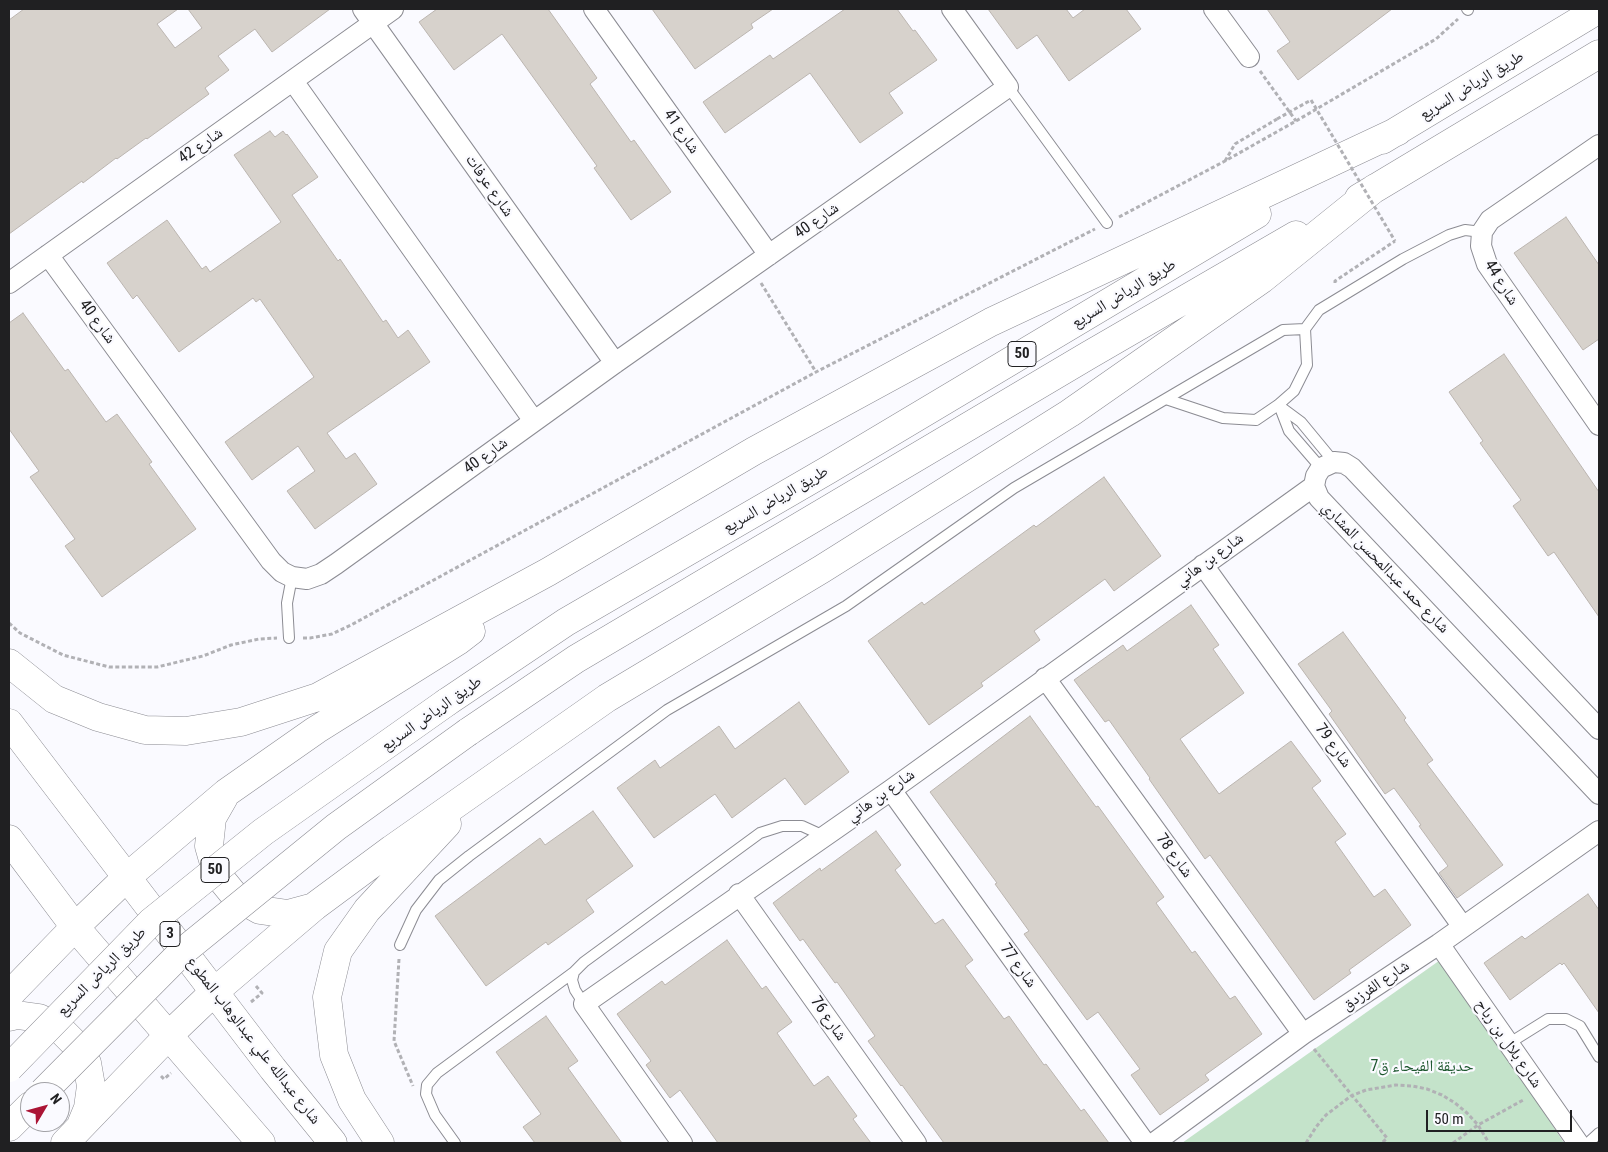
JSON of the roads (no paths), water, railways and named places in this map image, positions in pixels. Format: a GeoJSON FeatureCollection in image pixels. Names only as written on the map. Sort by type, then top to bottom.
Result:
{"type":"FeatureCollection","features":[{"type":"Feature","properties":{"kind":"main road","name":"طريق الرياض السريع"},"geometry":{"type":"LineString","coordinates":[[9,1068],[151,922],[263,832],[446,702],[566,622],[836,465],[1599,9]]}},
{"type":"Feature","properties":{"kind":"main road","name":"50"},"geometry":{"type":"LineString","coordinates":[[53,1082],[181,953],[336,827],[468,732],[576,660],[1599,54]]}},
{"type":"Feature","properties":{"kind":"main road"},"geometry":{"type":"LineString","coordinates":[[9,663],[54,700],[98,717],[145,730],[186,731],[241,722],[318,696],[548,572],[754,451],[991,322],[1398,130]]}},
{"type":"Feature","properties":{"kind":"main road"},"geometry":{"type":"LineString","coordinates":[[72,1136],[169,1035],[214,992],[315,906],[392,849],[607,698],[822,569],[1070,414],[1262,279],[1375,188]]}},
{"type":"Feature","properties":{"kind":"main road"},"geometry":{"type":"LineString","coordinates":[[9,994],[127,877],[226,793],[316,730],[458,641],[548,572]]}},
{"type":"Feature","properties":{"kind":"main road","name":"شارع عبدالله علي عبدالوهاب المطوع"},"geometry":{"type":"LineString","coordinates":[[9,723],[273,1070],[333,1143]]}},
{"type":"Feature","properties":{"kind":"main road"},"geometry":{"type":"LineString","coordinates":[[380,1143],[352,1100],[334,1055],[327,997],[338,951],[368,910],[483,786]]}},
{"type":"Feature","properties":{"kind":"main road"},"geometry":{"type":"LineString","coordinates":[[226,793],[212,818],[209,846],[217,874],[235,896],[260,910],[288,914],[315,906]]}},
{"type":"Feature","properties":{"kind":"main road"},"geometry":{"type":"LineString","coordinates":[[9,838],[75,927],[261,1143]]}},
{"type":"Feature","properties":{"kind":"main road"},"geometry":{"type":"LineString","coordinates":[[9,1017],[17,1015],[39,1018],[59,1028],[76,1044],[87,1063],[91,1086],[88,1108],[72,1136]]}},
{"type":"Feature","properties":{"kind":"main road"},"geometry":{"type":"LineString","coordinates":[[9,1128],[20,1116]]}},
{"type":"Feature","properties":{"kind":"street","name":"شارع 42"},"geometry":{"type":"LineString","coordinates":[[9,283],[292,81],[368,16],[393,9]]}},
{"type":"Feature","properties":{"kind":"street","name":"شارع 41"},"geometry":{"type":"LineString","coordinates":[[594,9],[769,255]]}},
{"type":"Feature","properties":{"kind":"street"},"geometry":{"type":"LineString","coordinates":[[952,9],[1008,87]]}},
{"type":"Feature","properties":{"kind":"street"},"geometry":{"type":"LineString","coordinates":[[1214,9],[1249,57]]}},
{"type":"Feature","properties":{"kind":"street","name":"شارع عرفات"},"geometry":{"type":"LineString","coordinates":[[368,16],[615,364]]}},
{"type":"Feature","properties":{"kind":"street"},"geometry":{"type":"LineString","coordinates":[[292,81],[534,421]]}},
{"type":"Feature","properties":{"kind":"street","name":"شارع 40"},"geometry":{"type":"LineString","coordinates":[[48,255],[271,561],[282,572],[292,577],[307,579],[322,574],[534,421],[1008,87]]}},
{"type":"Feature","properties":{"kind":"street"},"geometry":{"type":"LineString","coordinates":[[1482,232],[1490,220],[1599,145]]}},
{"type":"Feature","properties":{"kind":"street","name":"شارع 44"},"geometry":{"type":"LineString","coordinates":[[1482,232],[1481,246],[1486,264],[1599,425]]}},
{"type":"Feature","properties":{"kind":"street"},"geometry":{"type":"LineString","coordinates":[[1323,472],[1344,463],[1352,468],[1599,729]]}},
{"type":"Feature","properties":{"kind":"street","name":"شارع بن هاني"},"geometry":{"type":"LineString","coordinates":[[584,1004],[739,894],[891,790],[1203,565],[1323,472]]}},
{"type":"Feature","properties":{"kind":"street","name":"شارع حمد عبدالمحسن المشاري"},"geometry":{"type":"LineString","coordinates":[[1323,472],[1319,498],[1599,794]]}},
{"type":"Feature","properties":{"kind":"street","name":"شارع 79"},"geometry":{"type":"LineString","coordinates":[[1203,565],[1463,927]]}},
{"type":"Feature","properties":{"kind":"street","name":"شارع 78"},"geometry":{"type":"LineString","coordinates":[[1045,678],[1303,1034]]}},
{"type":"Feature","properties":{"kind":"street","name":"شارع 77"},"geometry":{"type":"LineString","coordinates":[[891,790],[1145,1143]]}},
{"type":"Feature","properties":{"kind":"street","name":"شارع الفرزدق"},"geometry":{"type":"LineString","coordinates":[[1154,1143],[1303,1034],[1439,944],[1599,831]]}},
{"type":"Feature","properties":{"kind":"street","name":"شارع 76"},"geometry":{"type":"LineString","coordinates":[[739,894],[916,1143]]}},
{"type":"Feature","properties":{"kind":"street","name":"شارع بلال بن رباح"},"geometry":{"type":"LineString","coordinates":[[1439,944],[1578,1143]]}},
{"type":"Feature","properties":{"kind":"street"},"geometry":{"type":"LineString","coordinates":[[584,1004],[682,1143]]}},
{"type":"Feature","properties":{"kind":"lane"},"geometry":{"type":"LineString","coordinates":[[1008,87],[1107,222]]}},
{"type":"Feature","properties":{"kind":"lane"},"geometry":{"type":"LineString","coordinates":[[1166,399],[1223,418],[1256,420],[1294,391],[1306,365],[1305,329],[1319,310],[1403,259],[1449,235],[1465,230],[1482,232]]}},
{"type":"Feature","properties":{"kind":"lane"},"geometry":{"type":"LineString","coordinates":[[400,945],[416,910],[439,880],[667,710],[846,606],[1014,488],[1283,330],[1305,329]]}},
{"type":"Feature","properties":{"kind":"lane"},"geometry":{"type":"LineString","coordinates":[[1278,404],[1301,422],[1323,472]]}},
{"type":"Feature","properties":{"kind":"lane"},"geometry":{"type":"LineString","coordinates":[[1278,404],[1288,431],[1323,472]]}},
{"type":"Feature","properties":{"kind":"lane"},"geometry":{"type":"LineString","coordinates":[[289,638],[287,603],[292,577]]}},
{"type":"Feature","properties":{"kind":"lane"},"geometry":{"type":"LineString","coordinates":[[455,1143],[435,1115],[426,1094],[427,1085],[437,1073],[760,833],[782,826],[802,826],[824,836]]}},
{"type":"Feature","properties":{"kind":"lane"},"geometry":{"type":"LineString","coordinates":[[574,972],[572,980],[584,1004]]}},
{"type":"Feature","properties":{"kind":"lane"},"geometry":{"type":"LineString","coordinates":[[1508,1044],[1548,1019],[1566,1019],[1580,1026],[1599,1057]]}},
{"type":"Feature","properties":{"kind":"lane"},"geometry":{"type":"LineString","coordinates":[[1588,1143],[1599,1133]]}},
{"type":"Feature","properties":{"kind":"park label","name":"حديقة الفيحاء ق7"},"geometry":{"type":"Point","coordinates":[1422,1067]}}]}
